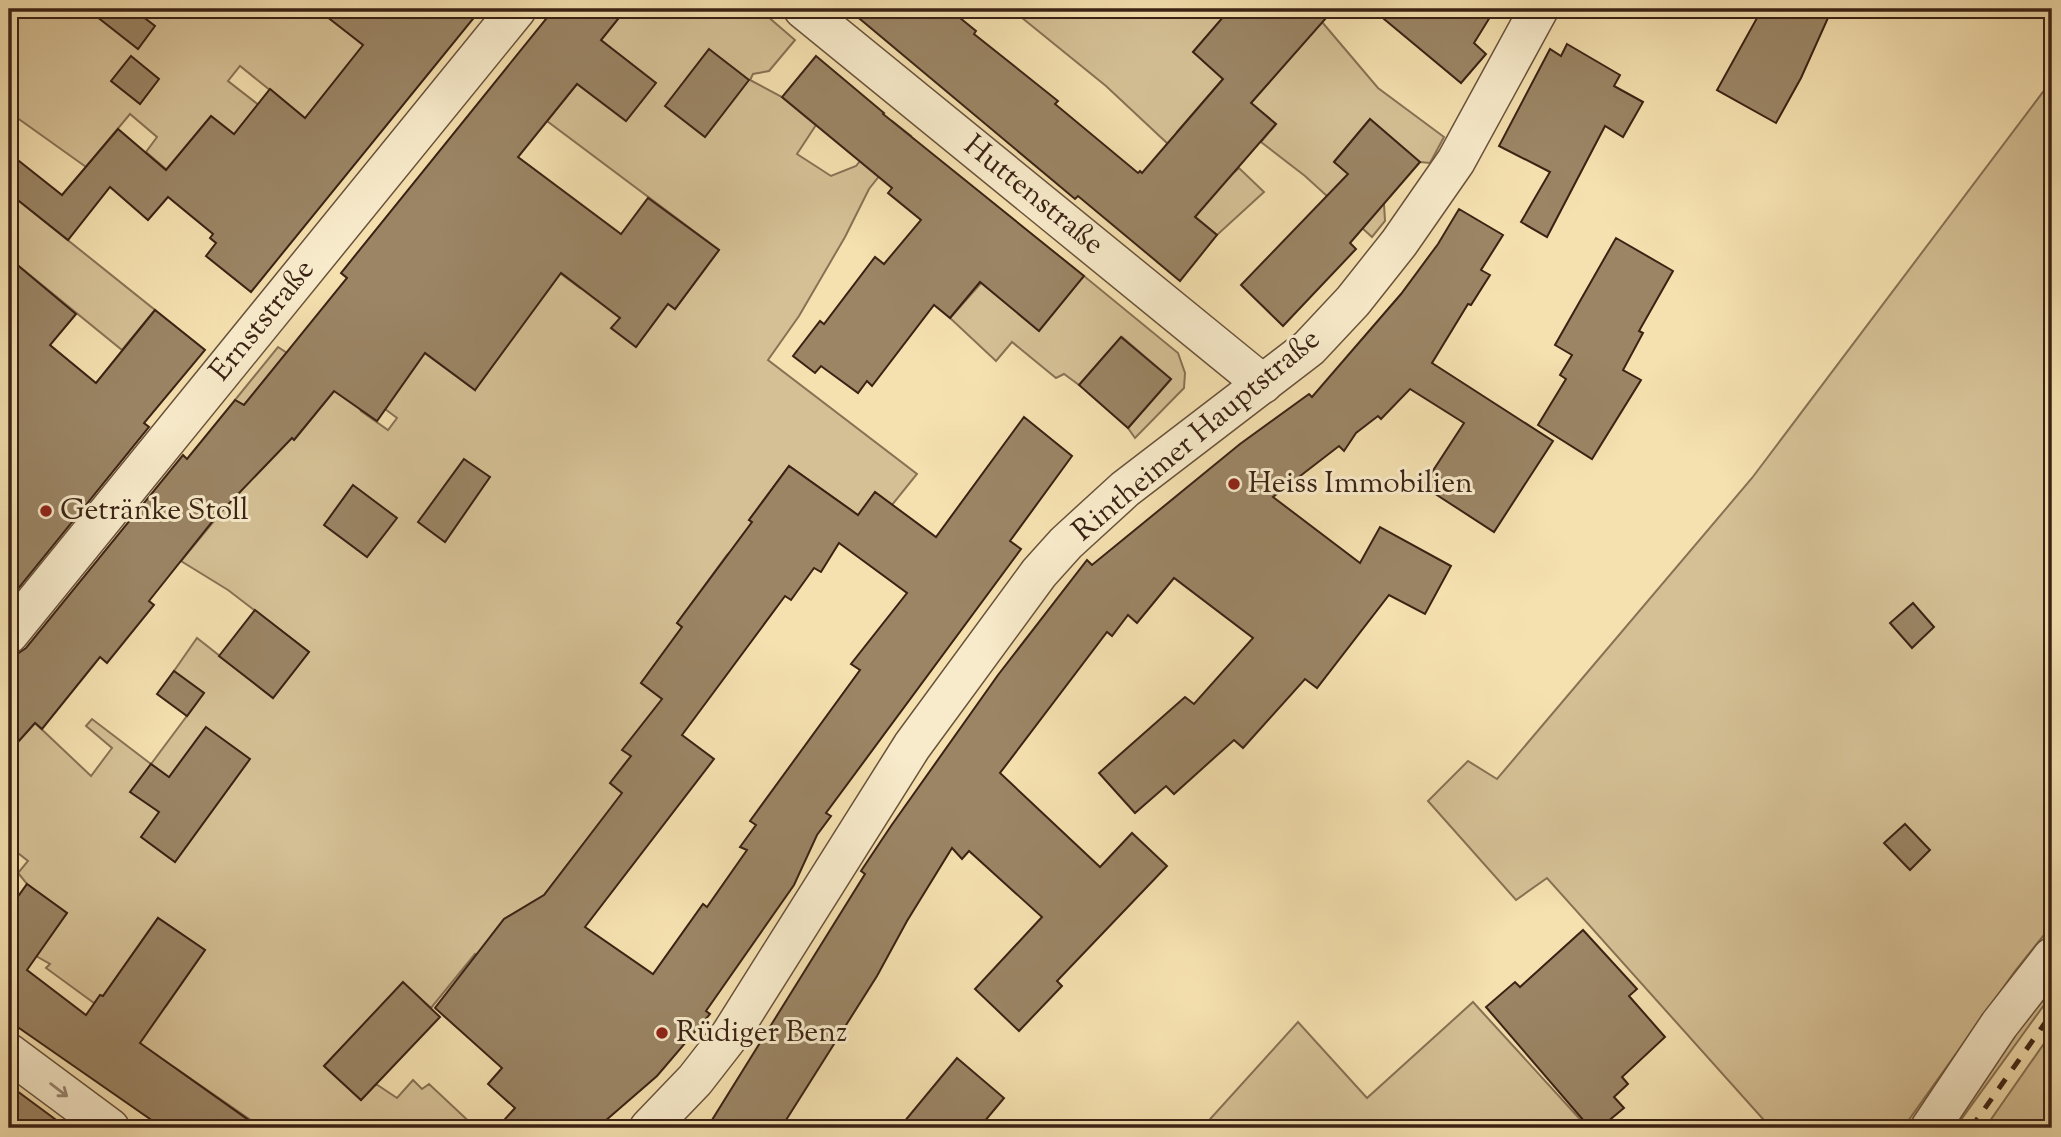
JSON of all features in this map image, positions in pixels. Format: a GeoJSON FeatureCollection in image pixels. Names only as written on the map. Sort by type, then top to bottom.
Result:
{"type":"FeatureCollection","features":[{"type":"Feature","properties":{"kind":"street","name":"Ernststraße"},"geometry":{"type":"LineString","coordinates":[[9,634],[517,9]]}},
{"type":"Feature","properties":{"kind":"street","name":"Huttenstraße"},"geometry":{"type":"LineString","coordinates":[[803,9],[1263,384]]}},
{"type":"Feature","properties":{"kind":"street","name":"Rintheimer Hauptstraße"},"geometry":{"type":"LineString","coordinates":[[649,1128],[695,1080],[730,1035],[912,746],[1039,573],[1066,543],[1125,488],[1309,348],[1353,301],[1399,243],[1456,161],[1539,9]]}},
{"type":"Feature","properties":{"kind":"street"},"geometry":{"type":"LineString","coordinates":[[1930,1128],[1999,1025],[2052,957]]}},
{"type":"Feature","properties":{"kind":"street"},"geometry":{"type":"LineString","coordinates":[[9,1053],[110,1128]]}},
{"type":"Feature","properties":{"kind":"shaded area"},"geometry":{"type":"Polygon","coordinates":[[[9,9],[397,9],[344,83],[303,120],[302,116],[240,66],[228,81],[283,124],[193,192],[146,152],[157,137],[130,114],[86,167],[9,112],[9,9]]]}},
{"type":"Feature","properties":{"kind":"shaded area"},"geometry":{"type":"Polygon","coordinates":[[[626,9],[759,9],[795,40],[769,71],[753,74],[750,80],[782,97],[816,125],[797,154],[831,176],[856,166],[892,121],[911,136],[869,189],[845,237],[799,316],[768,360],[917,474],[892,505],[875,493],[858,515],[789,466],[749,520],[759,527],[727,555],[677,623],[682,627],[641,683],[671,705],[623,750],[631,756],[610,783],[623,793],[544,895],[504,919],[491,936],[561,1020],[475,954],[431,1008],[403,983],[324,1066],[361,1100],[376,1084],[397,1098],[413,1080],[422,1089],[429,1084],[476,1128],[262,1128],[174,1067],[118,1041],[166,1006],[205,950],[158,918],[103,996],[94,1003],[46,968],[50,964],[36,956],[67,913],[27,884],[18,873],[28,861],[9,846],[9,752],[35,723],[91,776],[112,748],[86,726],[92,719],[151,764],[204,693],[174,671],[197,638],[273,698],[309,652],[228,590],[181,561],[286,434],[295,439],[344,379],[361,411],[388,430],[397,418],[385,409],[419,349],[475,390],[476,210],[580,288],[604,256],[675,309],[719,250],[547,121],[590,68],[583,62],[626,9]]]}},
{"type":"Feature","properties":{"kind":"shaded area"},"geometry":{"type":"Polygon","coordinates":[[[1011,9],[1231,9],[1193,52],[1223,79],[1177,132],[1229,177],[1239,168],[1264,192],[1217,235],[1179,203],[1200,174],[1106,86],[1011,9]]]}},
{"type":"Feature","properties":{"kind":"shaded area"},"geometry":{"type":"Polygon","coordinates":[[[1322,22],[1378,88],[1444,137],[1430,163],[1420,162],[1370,119],[1334,162],[1384,204],[1385,221],[1372,237],[1305,176],[1261,142],[1276,124],[1251,103],[1322,22]]]}},
{"type":"Feature","properties":{"kind":"shaded area"},"geometry":{"type":"Polygon","coordinates":[[[2052,80],[2052,925],[2015,971],[1903,1128],[1771,1128],[1547,878],[1516,900],[1428,801],[1468,761],[1497,779],[1752,478],[2052,80]]]}},
{"type":"Feature","properties":{"kind":"shaded area"},"geometry":{"type":"Polygon","coordinates":[[[9,193],[155,310],[122,350],[15,263],[9,270],[9,193]]]}},
{"type":"Feature","properties":{"kind":"shaded area"},"geometry":{"type":"Polygon","coordinates":[[[990,273],[1036,328],[1084,276],[1178,353],[1185,373],[1184,388],[1135,438],[1128,428],[1171,379],[1122,337],[1079,385],[1064,374],[1056,378],[1012,342],[996,361],[950,318],[990,273]]]}},
{"type":"Feature","properties":{"kind":"shaded area"},"geometry":{"type":"Polygon","coordinates":[[[278,347],[287,353],[244,405],[235,400],[278,347]]]}},
{"type":"Feature","properties":{"kind":"shaded area"},"geometry":{"type":"Polygon","coordinates":[[[2052,972],[2052,994],[1955,1128],[1938,1128],[2052,972]]]}},
{"type":"Feature","properties":{"kind":"shaded area"},"geometry":{"type":"Polygon","coordinates":[[[1473,1002],[1588,1128],[1202,1128],[1298,1022],[1367,1098],[1473,1002]]]}},
{"type":"Feature","properties":{"kind":"shaded area"},"geometry":{"type":"Polygon","coordinates":[[[2052,1032],[2052,1128],[1985,1128],[2052,1032]]]}},
{"type":"Feature","properties":{"kind":"building"},"geometry":{"type":"Polygon","coordinates":[[[87,9],[133,9],[155,26],[138,49],[87,9]]]}},
{"type":"Feature","properties":{"kind":"building"},"geometry":{"type":"Polygon","coordinates":[[[317,9],[481,9],[251,292],[206,256],[216,243],[210,238],[213,234],[168,197],[148,220],[110,187],[68,240],[9,193],[9,153],[62,195],[118,129],[166,170],[211,116],[234,134],[270,89],[305,118],[363,45],[317,9]]]}},
{"type":"Feature","properties":{"kind":"building"},"geometry":{"type":"Polygon","coordinates":[[[554,9],[626,9],[601,40],[656,83],[626,121],[577,84],[518,157],[621,234],[648,198],[719,250],[675,309],[668,304],[636,347],[611,328],[620,318],[561,273],[475,390],[425,353],[377,421],[334,391],[294,440],[292,438],[216,517],[149,601],[154,605],[107,663],[100,657],[42,729],[35,723],[9,752],[9,655],[17,654],[26,648],[183,455],[187,459],[235,400],[244,405],[347,278],[341,273],[554,9]]]}},
{"type":"Feature","properties":{"kind":"building"},"geometry":{"type":"Polygon","coordinates":[[[848,9],[949,9],[976,31],[974,34],[1058,101],[1055,104],[1138,173],[1142,173],[1223,79],[1193,52],[1230,9],[1334,9],[1251,103],[1276,124],[1195,217],[1217,235],[1180,281],[1078,196],[1075,199],[848,9]]]}},
{"type":"Feature","properties":{"kind":"building"},"geometry":{"type":"Polygon","coordinates":[[[1372,9],[1495,9],[1474,43],[1486,54],[1461,83],[1372,9]]]}},
{"type":"Feature","properties":{"kind":"building"},"geometry":{"type":"Polygon","coordinates":[[[1762,9],[1832,9],[1801,78],[1776,123],[1717,90],[1762,9]]]}},
{"type":"Feature","properties":{"kind":"building"},"geometry":{"type":"Polygon","coordinates":[[[1567,44],[1620,75],[1614,86],[1643,102],[1623,137],[1605,126],[1547,237],[1521,222],[1550,172],[1499,146],[1550,49],[1561,56],[1567,44]]]}},
{"type":"Feature","properties":{"kind":"building"},"geometry":{"type":"Polygon","coordinates":[[[709,49],[749,80],[705,137],[665,106],[709,49]]]}},
{"type":"Feature","properties":{"kind":"building"},"geometry":{"type":"Polygon","coordinates":[[[131,56],[159,79],[140,104],[111,81],[131,56]]]}},
{"type":"Feature","properties":{"kind":"building"},"geometry":{"type":"Polygon","coordinates":[[[816,56],[883,114],[1084,276],[1039,331],[980,282],[950,318],[934,305],[872,386],[867,381],[858,393],[821,366],[815,373],[793,356],[820,321],[824,324],[875,257],[884,264],[921,220],[888,193],[892,188],[782,97],[816,56]]]}},
{"type":"Feature","properties":{"kind":"building"},"geometry":{"type":"Polygon","coordinates":[[[1370,119],[1420,162],[1350,243],[1356,249],[1283,326],[1241,285],[1348,174],[1334,162],[1370,119]]]}},
{"type":"Feature","properties":{"kind":"building"},"geometry":{"type":"Polygon","coordinates":[[[1459,209],[1503,235],[1481,270],[1490,275],[1471,305],[1468,304],[1432,363],[1553,441],[1494,532],[1423,486],[1464,423],[1410,389],[1381,419],[1378,416],[1356,433],[1344,451],[1339,446],[1273,497],[1360,563],[1380,527],[1451,566],[1425,614],[1389,595],[1317,688],[1305,679],[1243,748],[1234,740],[1174,794],[1166,786],[1135,813],[1099,773],[1185,697],[1194,704],[1253,638],[1174,578],[1137,623],[1128,615],[1112,636],[1107,632],[1000,773],[1100,867],[1132,833],[1167,866],[1057,981],[1062,986],[1019,1031],[975,989],[1042,917],[969,851],[962,859],[952,848],[877,976],[781,1128],[707,1128],[865,874],[861,871],[891,826],[998,675],[1087,560],[1092,565],[1240,444],[1309,394],[1312,397],[1401,294],[1438,244],[1459,209]]]}},
{"type":"Feature","properties":{"kind":"building"},"geometry":{"type":"Polygon","coordinates":[[[1616,238],[1673,271],[1639,331],[1643,333],[1623,370],[1641,380],[1592,459],[1538,425],[1566,379],[1560,375],[1572,355],[1555,345],[1616,238]]]}},
{"type":"Feature","properties":{"kind":"building"},"geometry":{"type":"Polygon","coordinates":[[[9,258],[76,314],[50,345],[96,383],[155,310],[205,350],[144,423],[149,427],[9,600],[9,258]]]}},
{"type":"Feature","properties":{"kind":"building"},"geometry":{"type":"Polygon","coordinates":[[[1121,337],[1171,379],[1128,428],[1079,385],[1121,337]]]}},
{"type":"Feature","properties":{"kind":"building"},"geometry":{"type":"Polygon","coordinates":[[[1024,417],[1072,456],[1010,541],[1021,549],[826,813],[831,816],[817,835],[794,885],[706,1011],[710,1014],[657,1076],[597,1128],[497,1128],[515,1108],[488,1084],[502,1068],[435,1008],[504,919],[544,895],[622,793],[610,783],[631,756],[622,750],[662,699],[641,683],[682,627],[677,623],[752,522],[749,520],[789,466],[858,515],[875,492],[936,537],[1024,417]],[[839,543],[821,572],[814,568],[791,600],[785,596],[682,735],[714,759],[585,927],[653,974],[703,904],[707,907],[747,850],[740,847],[756,825],[750,821],[860,670],[851,664],[907,593],[839,543]]]}},
{"type":"Feature","properties":{"kind":"building"},"geometry":{"type":"Polygon","coordinates":[[[464,459],[490,477],[445,542],[418,522],[464,459]]]}},
{"type":"Feature","properties":{"kind":"building"},"geometry":{"type":"Polygon","coordinates":[[[353,485],[397,518],[367,557],[324,525],[353,485]]]}},
{"type":"Feature","properties":{"kind":"building"},"geometry":{"type":"Polygon","coordinates":[[[1913,603],[1934,627],[1912,648],[1890,623],[1913,603]]]}},
{"type":"Feature","properties":{"kind":"building"},"geometry":{"type":"Polygon","coordinates":[[[255,610],[309,652],[273,698],[219,656],[255,610]]]}},
{"type":"Feature","properties":{"kind":"building"},"geometry":{"type":"Polygon","coordinates":[[[174,671],[204,693],[187,716],[157,694],[174,671]]]}},
{"type":"Feature","properties":{"kind":"building"},"geometry":{"type":"Polygon","coordinates":[[[206,727],[250,759],[175,862],[141,837],[159,812],[130,792],[151,764],[169,777],[206,727]]]}},
{"type":"Feature","properties":{"kind":"building"},"geometry":{"type":"Polygon","coordinates":[[[1905,824],[1930,850],[1910,870],[1884,843],[1905,824]]]}},
{"type":"Feature","properties":{"kind":"building"},"geometry":{"type":"Polygon","coordinates":[[[27,884],[67,913],[27,970],[86,1015],[100,995],[103,996],[158,918],[205,950],[140,1043],[260,1128],[163,1128],[9,1021],[9,909],[27,884]]]}},
{"type":"Feature","properties":{"kind":"building"},"geometry":{"type":"Polygon","coordinates":[[[1583,930],[1637,989],[1629,996],[1665,1037],[1622,1077],[1628,1084],[1614,1097],[1624,1108],[1600,1128],[1590,1128],[1486,1007],[1515,982],[1520,987],[1583,930]]]}},
{"type":"Feature","properties":{"kind":"building"},"geometry":{"type":"Polygon","coordinates":[[[403,982],[440,1017],[361,1100],[324,1066],[403,982]]]}},
{"type":"Feature","properties":{"kind":"building"},"geometry":{"type":"Polygon","coordinates":[[[957,1058],[1004,1098],[979,1128],[899,1128],[957,1058]]]}},
{"type":"Feature","properties":{"kind":"building"},"geometry":{"type":"Polygon","coordinates":[[[9,1085],[67,1128],[9,1128],[9,1085]]]}},
{"type":"Feature","properties":{"kind":"railway"},"geometry":{"type":"LineString","coordinates":[[1971,1128],[2052,1013]]}},
{"type":"Feature","properties":{"kind":"place","name":"Heiss Immobilien"},"geometry":{"type":"Point","coordinates":[1234,484]}},
{"type":"Feature","properties":{"kind":"place","name":"Getränke Stoll"},"geometry":{"type":"Point","coordinates":[46,511]}},
{"type":"Feature","properties":{"kind":"place","name":"Rüdiger Benz"},"geometry":{"type":"Point","coordinates":[662,1033]}}]}
